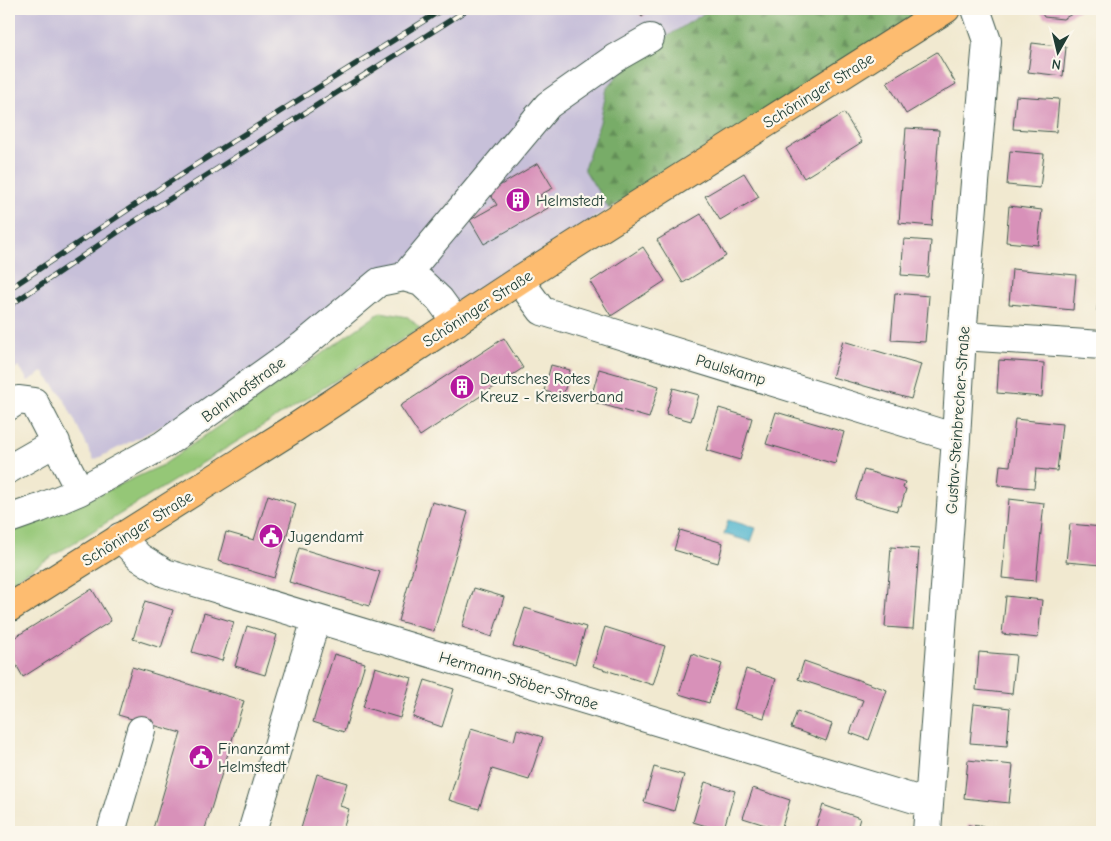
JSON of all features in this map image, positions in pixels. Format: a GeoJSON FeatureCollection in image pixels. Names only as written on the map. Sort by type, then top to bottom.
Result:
{"type":"FeatureCollection","features":[{"type":"Feature","properties":{"kind":"main road","name":"Schöninger Straße"},"geometry":{"type":"LineString","coordinates":[[9,608],[290,430],[519,280],[946,9]]}},
{"type":"Feature","properties":{"kind":"street","name":"Gustav-Steinbrecher-Straße"},"geometry":{"type":"LineString","coordinates":[[926,832],[962,336],[987,41],[976,9]]}},
{"type":"Feature","properties":{"kind":"street"},"geometry":{"type":"LineString","coordinates":[[456,322],[440,300],[421,282],[404,277],[548,105],[615,58],[650,38]]}},
{"type":"Feature","properties":{"kind":"street","name":"Bahnhofstraße"},"geometry":{"type":"LineString","coordinates":[[9,519],[80,491],[163,445],[302,346],[379,282],[404,277]]}},
{"type":"Feature","properties":{"kind":"street","name":"Paulskamp"},"geometry":{"type":"LineString","coordinates":[[519,280],[542,310],[956,438]]}},
{"type":"Feature","properties":{"kind":"street"},"geometry":{"type":"LineString","coordinates":[[962,336],[1102,345]]}},
{"type":"Feature","properties":{"kind":"street"},"geometry":{"type":"LineString","coordinates":[[9,406],[18,400],[34,402],[80,491]]}},
{"type":"Feature","properties":{"kind":"street"},"geometry":{"type":"LineString","coordinates":[[9,469],[56,442]]}},
{"type":"Feature","properties":{"kind":"street","name":"Hermann-Stöber-Straße"},"geometry":{"type":"LineString","coordinates":[[120,537],[139,557],[165,573],[928,803]]}},
{"type":"Feature","properties":{"kind":"street"},"geometry":{"type":"LineString","coordinates":[[252,832],[316,619]]}},
{"type":"Feature","properties":{"kind":"street"},"geometry":{"type":"LineString","coordinates":[[111,832],[141,730]]}},
{"type":"Feature","properties":{"kind":"shaded area"},"geometry":{"type":"Polygon","coordinates":[[[9,9],[711,9],[633,58],[607,88],[600,122],[609,209],[445,312],[412,282],[391,285],[217,398],[94,460],[63,397],[43,372],[28,381],[19,366],[9,372],[9,9]]]}},
{"type":"Feature","properties":{"kind":"green space"},"geometry":{"type":"Polygon","coordinates":[[[711,9],[933,9],[609,209],[584,169],[600,122],[607,88],[633,58],[711,9]]]}},
{"type":"Feature","properties":{"kind":"green space"},"geometry":{"type":"Polygon","coordinates":[[[381,312],[408,317],[420,328],[9,583],[9,532],[163,465],[381,312]]]}},
{"type":"Feature","properties":{"kind":"water"},"geometry":{"type":"Polygon","coordinates":[[[728,520],[756,528],[751,542],[724,534],[728,520]]]}},
{"type":"Feature","properties":{"kind":"building"},"geometry":{"type":"Polygon","coordinates":[[[635,9],[652,9],[642,17],[635,9]]]}},
{"type":"Feature","properties":{"kind":"building"},"geometry":{"type":"Polygon","coordinates":[[[1039,9],[1081,9],[1063,19],[1044,17],[1039,9]]]}},
{"type":"Feature","properties":{"kind":"building"},"geometry":{"type":"Polygon","coordinates":[[[1032,43],[1066,47],[1063,76],[1028,72],[1032,43]]]}},
{"type":"Feature","properties":{"kind":"building"},"geometry":{"type":"Polygon","coordinates":[[[937,52],[956,84],[906,114],[887,82],[937,52]]]}},
{"type":"Feature","properties":{"kind":"building"},"geometry":{"type":"Polygon","coordinates":[[[1016,96],[1059,99],[1056,132],[1013,129],[1016,96]]]}},
{"type":"Feature","properties":{"kind":"building"},"geometry":{"type":"Polygon","coordinates":[[[844,113],[862,142],[804,178],[786,149],[844,113]]]}},
{"type":"Feature","properties":{"kind":"building"},"geometry":{"type":"Polygon","coordinates":[[[906,128],[939,130],[932,226],[899,223],[906,128]]]}},
{"type":"Feature","properties":{"kind":"building"},"geometry":{"type":"Polygon","coordinates":[[[1010,151],[1044,154],[1040,188],[1007,185],[1010,151]]]}},
{"type":"Feature","properties":{"kind":"building","name":"Helmstedt"},"geometry":{"type":"Polygon","coordinates":[[[538,163],[553,188],[540,195],[548,208],[484,244],[470,220],[497,205],[489,192],[538,163]]]}},
{"type":"Feature","properties":{"kind":"building"},"geometry":{"type":"Polygon","coordinates":[[[744,173],[759,197],[720,220],[705,196],[744,173]]]}},
{"type":"Feature","properties":{"kind":"building"},"geometry":{"type":"Polygon","coordinates":[[[1009,206],[1042,210],[1038,245],[1006,242],[1009,206]]]}},
{"type":"Feature","properties":{"kind":"building"},"geometry":{"type":"Polygon","coordinates":[[[701,214],[726,256],[683,283],[657,240],[701,214]]]}},
{"type":"Feature","properties":{"kind":"building"},"geometry":{"type":"Polygon","coordinates":[[[904,239],[931,241],[928,277],[901,275],[904,239]]]}},
{"type":"Feature","properties":{"kind":"building"},"geometry":{"type":"Polygon","coordinates":[[[643,247],[665,281],[611,316],[590,282],[643,247]]]}},
{"type":"Feature","properties":{"kind":"building"},"geometry":{"type":"Polygon","coordinates":[[[1101,256],[1102,311],[1097,311],[1101,256]]]}},
{"type":"Feature","properties":{"kind":"building"},"geometry":{"type":"Polygon","coordinates":[[[1012,269],[1076,275],[1073,310],[1009,304],[1012,269]]]}},
{"type":"Feature","properties":{"kind":"building"},"geometry":{"type":"Polygon","coordinates":[[[895,293],[929,296],[925,342],[891,340],[895,293]]]}},
{"type":"Feature","properties":{"kind":"building","name":"Deutsches Rotes Kreuz - Kreisverband"},"geometry":{"type":"Polygon","coordinates":[[[504,338],[523,368],[420,436],[400,406],[504,338]]]}},
{"type":"Feature","properties":{"kind":"building"},"geometry":{"type":"Polygon","coordinates":[[[843,341],[921,364],[911,399],[832,377],[843,341]]]}},
{"type":"Feature","properties":{"kind":"building"},"geometry":{"type":"Polygon","coordinates":[[[999,360],[1044,363],[1042,397],[997,393],[999,360]]]}},
{"type":"Feature","properties":{"kind":"building"},"geometry":{"type":"Polygon","coordinates":[[[551,365],[570,370],[563,396],[544,391],[551,365]]]}},
{"type":"Feature","properties":{"kind":"building"},"geometry":{"type":"Polygon","coordinates":[[[599,369],[659,386],[649,418],[590,401],[599,369]]]}},
{"type":"Feature","properties":{"kind":"building"},"geometry":{"type":"Polygon","coordinates":[[[673,388],[699,395],[691,421],[666,414],[673,388]]]}},
{"type":"Feature","properties":{"kind":"building"},"geometry":{"type":"Polygon","coordinates":[[[719,408],[752,418],[740,460],[706,450],[719,408]]]}},
{"type":"Feature","properties":{"kind":"building"},"geometry":{"type":"Polygon","coordinates":[[[776,412],[844,432],[835,464],[766,444],[776,412]]]}},
{"type":"Feature","properties":{"kind":"building"},"geometry":{"type":"Polygon","coordinates":[[[1015,419],[1062,424],[1057,471],[1036,469],[1034,488],[998,485],[1000,465],[1010,466],[1015,419]]]}},
{"type":"Feature","properties":{"kind":"building"},"geometry":{"type":"Polygon","coordinates":[[[864,470],[905,482],[903,488],[906,489],[901,506],[898,506],[897,511],[855,499],[864,470]]]}},
{"type":"Feature","properties":{"kind":"building","name":"Jugendamt"},"geometry":{"type":"Polygon","coordinates":[[[268,495],[296,504],[274,578],[218,561],[226,532],[254,540],[268,495]]]}},
{"type":"Feature","properties":{"kind":"building"},"geometry":{"type":"Polygon","coordinates":[[[1009,499],[1044,503],[1036,581],[1002,578],[1009,499]]]}},
{"type":"Feature","properties":{"kind":"building"},"geometry":{"type":"Polygon","coordinates":[[[432,502],[468,512],[434,631],[398,621],[432,502]]]}},
{"type":"Feature","properties":{"kind":"building"},"geometry":{"type":"Polygon","coordinates":[[[1070,524],[1102,527],[1101,565],[1066,562],[1070,524]]]}},
{"type":"Feature","properties":{"kind":"building"},"geometry":{"type":"Polygon","coordinates":[[[680,530],[723,543],[718,563],[674,550],[680,530]]]}},
{"type":"Feature","properties":{"kind":"building"},"geometry":{"type":"Polygon","coordinates":[[[891,547],[919,549],[913,629],[885,627],[891,547]]]}},
{"type":"Feature","properties":{"kind":"building"},"geometry":{"type":"Polygon","coordinates":[[[299,548],[380,572],[369,606],[289,582],[299,548]]]}},
{"type":"Feature","properties":{"kind":"building"},"geometry":{"type":"Polygon","coordinates":[[[474,588],[504,597],[492,637],[462,627],[474,588]]]}},
{"type":"Feature","properties":{"kind":"building"},"geometry":{"type":"Polygon","coordinates":[[[92,589],[111,621],[23,677],[9,652],[9,641],[92,589]]]}},
{"type":"Feature","properties":{"kind":"building"},"geometry":{"type":"Polygon","coordinates":[[[1006,596],[1042,600],[1038,638],[1002,634],[1006,596]]]}},
{"type":"Feature","properties":{"kind":"building"},"geometry":{"type":"Polygon","coordinates":[[[145,601],[173,610],[161,648],[133,639],[145,601]]]}},
{"type":"Feature","properties":{"kind":"building"},"geometry":{"type":"Polygon","coordinates":[[[525,608],[586,627],[575,664],[513,646],[525,608]]]}},
{"type":"Feature","properties":{"kind":"building"},"geometry":{"type":"Polygon","coordinates":[[[204,613],[234,622],[222,661],[192,652],[204,613]]]}},
{"type":"Feature","properties":{"kind":"building"},"geometry":{"type":"Polygon","coordinates":[[[247,626],[277,635],[265,675],[235,666],[247,626]]]}},
{"type":"Feature","properties":{"kind":"building"},"geometry":{"type":"Polygon","coordinates":[[[605,627],[665,646],[653,685],[593,666],[605,627]]]}},
{"type":"Feature","properties":{"kind":"building"},"geometry":{"type":"Polygon","coordinates":[[[979,652],[1016,655],[1012,694],[976,690],[979,652]]]}},
{"type":"Feature","properties":{"kind":"building"},"geometry":{"type":"Polygon","coordinates":[[[334,654],[365,663],[344,732],[313,722],[334,654]]]}},
{"type":"Feature","properties":{"kind":"building"},"geometry":{"type":"Polygon","coordinates":[[[692,654],[722,664],[709,703],[679,694],[692,654]]]}},
{"type":"Feature","properties":{"kind":"building"},"geometry":{"type":"Polygon","coordinates":[[[804,661],[887,690],[869,740],[850,733],[863,700],[798,679],[804,661]]]}},
{"type":"Feature","properties":{"kind":"building","name":"Finanzamt Helmstedt"},"geometry":{"type":"Polygon","coordinates":[[[132,667],[244,701],[204,832],[152,832],[181,733],[118,715],[132,667]]]}},
{"type":"Feature","properties":{"kind":"building"},"geometry":{"type":"Polygon","coordinates":[[[375,667],[412,678],[400,718],[363,707],[375,667]]]}},
{"type":"Feature","properties":{"kind":"building"},"geometry":{"type":"Polygon","coordinates":[[[746,669],[776,679],[764,718],[734,709],[746,669]]]}},
{"type":"Feature","properties":{"kind":"building"},"geometry":{"type":"Polygon","coordinates":[[[425,680],[454,689],[442,727],[413,717],[425,680]]]}},
{"type":"Feature","properties":{"kind":"building"},"geometry":{"type":"Polygon","coordinates":[[[974,704],[1010,708],[1007,746],[970,743],[974,704]]]}},
{"type":"Feature","properties":{"kind":"building"},"geometry":{"type":"Polygon","coordinates":[[[797,711],[832,724],[826,741],[791,728],[797,711]]]}},
{"type":"Feature","properties":{"kind":"building"},"geometry":{"type":"Polygon","coordinates":[[[471,728],[514,741],[517,729],[543,737],[529,780],[492,769],[479,809],[449,800],[471,728]]]}},
{"type":"Feature","properties":{"kind":"building"},"geometry":{"type":"Polygon","coordinates":[[[968,760],[1013,765],[1009,803],[964,798],[968,760]]]}},
{"type":"Feature","properties":{"kind":"building"},"geometry":{"type":"Polygon","coordinates":[[[654,767],[684,775],[674,811],[644,802],[654,767]]]}},
{"type":"Feature","properties":{"kind":"building"},"geometry":{"type":"Polygon","coordinates":[[[317,774],[347,783],[340,806],[349,809],[342,832],[333,832],[319,828],[318,832],[300,832],[317,774]]]}},
{"type":"Feature","properties":{"kind":"building"},"geometry":{"type":"Polygon","coordinates":[[[705,782],[735,791],[723,831],[693,822],[705,782]]]}},
{"type":"Feature","properties":{"kind":"building"},"geometry":{"type":"Polygon","coordinates":[[[753,788],[790,800],[781,830],[743,818],[753,788]]]}},
{"type":"Feature","properties":{"kind":"building"},"geometry":{"type":"Polygon","coordinates":[[[823,805],[860,818],[856,832],[814,832],[823,805]]]}},
{"type":"Feature","properties":{"kind":"building"},"geometry":{"type":"Polygon","coordinates":[[[968,825],[991,827],[991,832],[967,832],[968,825]]]}},
{"type":"Feature","properties":{"kind":"railway"},"geometry":{"type":"LineString","coordinates":[[9,289],[189,169],[443,9]]}},
{"type":"Feature","properties":{"kind":"railway"},"geometry":{"type":"LineString","coordinates":[[9,306],[121,230],[468,9]]}},
{"type":"Feature","properties":{"kind":"place","name":"Helmstedt"},"geometry":{"type":"Point","coordinates":[518,200]}},
{"type":"Feature","properties":{"kind":"place","name":"Deutsches Rotes Kreuz - Kreisverband"},"geometry":{"type":"Point","coordinates":[462,387]}},
{"type":"Feature","properties":{"kind":"place","name":"Jugendamt"},"geometry":{"type":"Point","coordinates":[271,536]}},
{"type":"Feature","properties":{"kind":"place","name":"Finanzamt Helmstedt"},"geometry":{"type":"Point","coordinates":[201,757]}}]}
